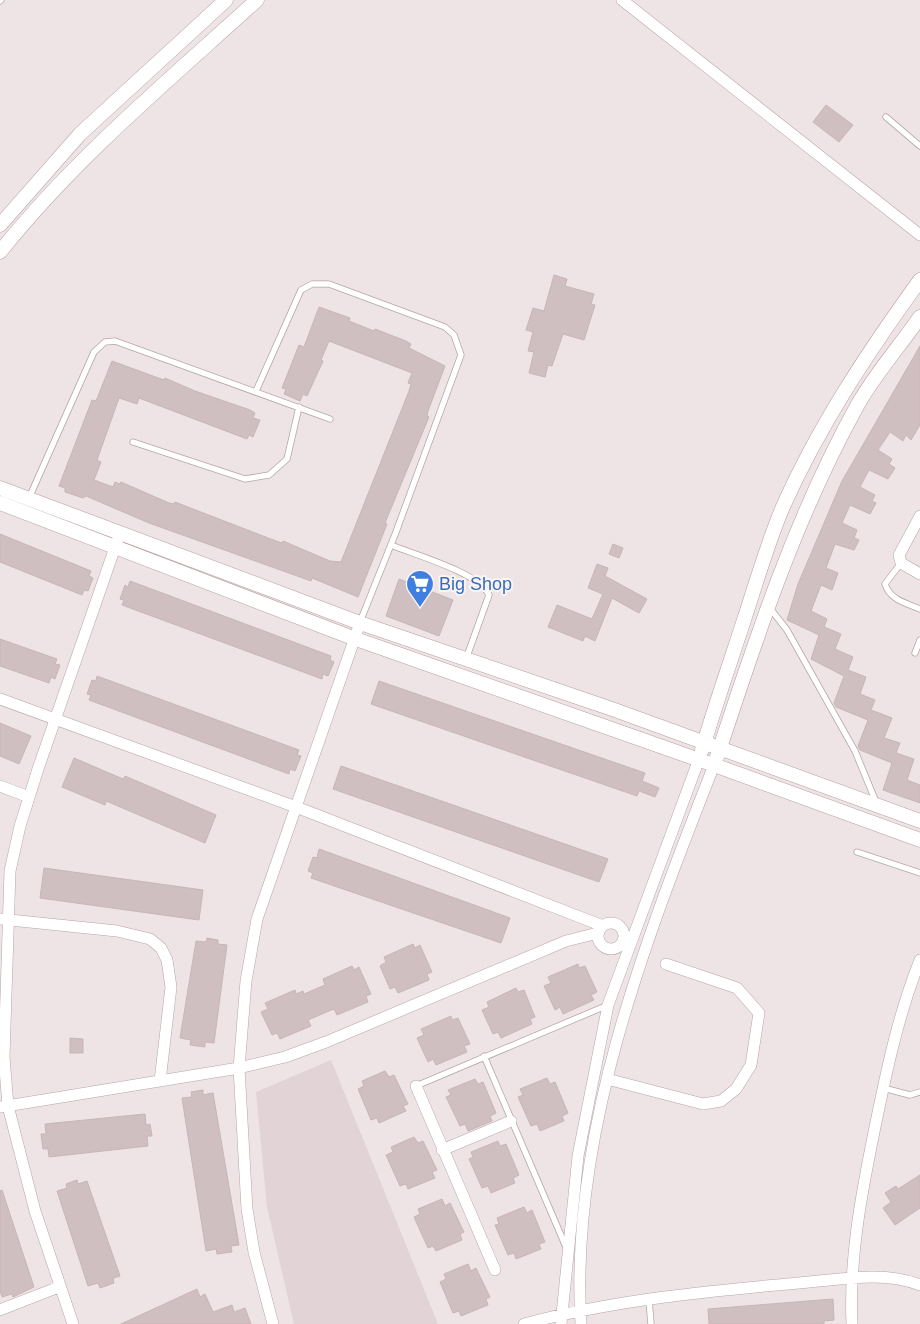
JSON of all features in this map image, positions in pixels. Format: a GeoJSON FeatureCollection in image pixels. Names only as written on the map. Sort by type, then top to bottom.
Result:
{"type":"FeatureCollection","features":[{"type":"Feature","properties":{"kind":"main road"},"geometry":{"type":"LineString","coordinates":[[0,225],[80,134],[226,0]]}},
{"type":"Feature","properties":{"kind":"main road"},"geometry":{"type":"LineString","coordinates":[[0,252],[96,145],[257,0]]}},
{"type":"Feature","properties":{"kind":"main road"},"geometry":{"type":"LineString","coordinates":[[699,760],[757,578],[782,510],[806,460],[839,400],[883,331],[920,280]]}},
{"type":"Feature","properties":{"kind":"main road"},"geometry":{"type":"LineString","coordinates":[[714,764],[732,706],[817,484],[858,404],[920,317]]}},
{"type":"Feature","properties":{"kind":"main road"},"geometry":{"type":"LineString","coordinates":[[0,488],[360,623],[704,742],[920,821]]}},
{"type":"Feature","properties":{"kind":"main road"},"geometry":{"type":"LineString","coordinates":[[0,503],[353,638],[714,764],[920,840]]}},
{"type":"Feature","properties":{"kind":"street"},"geometry":{"type":"LineString","coordinates":[[622,0],[920,235]]}},
{"type":"Feature","properties":{"kind":"street"},"geometry":{"type":"LineString","coordinates":[[920,516],[898,555],[901,563],[920,574]]}},
{"type":"Feature","properties":{"kind":"street"},"geometry":{"type":"LineString","coordinates":[[73,1324],[34,1211],[4,1107],[4,920],[10,871],[29,797],[120,533]]}},
{"type":"Feature","properties":{"kind":"street"},"geometry":{"type":"LineString","coordinates":[[273,1324],[254,1252],[247,1209],[239,1068],[246,981],[257,919],[353,638],[360,623]]}},
{"type":"Feature","properties":{"kind":"street"},"geometry":{"type":"LineString","coordinates":[[0,699],[296,807],[600,930]]}},
{"type":"Feature","properties":{"kind":"street"},"geometry":{"type":"LineString","coordinates":[[561,1319],[578,1156],[608,1004],[627,942],[699,760]]}},
{"type":"Feature","properties":{"kind":"street"},"geometry":{"type":"LineString","coordinates":[[581,1324],[579,1259],[597,1131],[607,1079],[645,949],[714,764]]}},
{"type":"Feature","properties":{"kind":"street"},"geometry":{"type":"LineString","coordinates":[[0,786],[29,797]]}},
{"type":"Feature","properties":{"kind":"street"},"geometry":{"type":"LineString","coordinates":[[4,920],[117,931],[150,939],[161,948],[167,960],[171,987],[160,1080]]}},
{"type":"Feature","properties":{"kind":"street"},"geometry":{"type":"LineString","coordinates":[[4,1107],[239,1068],[285,1057],[326,1042],[566,941],[600,930],[610,923],[618,926],[627,942],[645,949]]}},
{"type":"Feature","properties":{"kind":"street"},"geometry":{"type":"LineString","coordinates":[[600,930],[599,942],[605,948],[618,947],[627,942]]}},
{"type":"Feature","properties":{"kind":"street"},"geometry":{"type":"LineString","coordinates":[[852,1324],[850,1279],[860,1197],[903,1003],[920,960]]}},
{"type":"Feature","properties":{"kind":"street"},"geometry":{"type":"LineString","coordinates":[[607,1079],[694,1102],[712,1104],[729,1096],[751,1065],[759,1013],[737,988],[666,964]]}},
{"type":"Feature","properties":{"kind":"street"},"geometry":{"type":"LineString","coordinates":[[416,1086],[495,1270]]}},
{"type":"Feature","properties":{"kind":"street"},"geometry":{"type":"LineString","coordinates":[[442,1150],[511,1121]]}},
{"type":"Feature","properties":{"kind":"street"},"geometry":{"type":"LineString","coordinates":[[524,1324],[561,1319],[580,1310],[732,1289],[881,1277],[920,1285]]}},
{"type":"Feature","properties":{"kind":"street"},"geometry":{"type":"LineString","coordinates":[[0,1310],[59,1287]]}},
{"type":"Feature","properties":{"kind":"lane"},"geometry":{"type":"LineString","coordinates":[[886,117],[920,146]]}},
{"type":"Feature","properties":{"kind":"lane"},"geometry":{"type":"LineString","coordinates":[[256,391],[302,290],[312,284],[329,284],[445,327],[454,335],[461,355],[391,545],[360,623]]}},
{"type":"Feature","properties":{"kind":"lane"},"geometry":{"type":"LineString","coordinates":[[28,500],[94,352],[105,342],[115,341],[330,419]]}},
{"type":"Feature","properties":{"kind":"lane"},"geometry":{"type":"LineString","coordinates":[[133,442],[245,479],[269,475],[286,459],[299,408]]}},
{"type":"Feature","properties":{"kind":"lane"},"geometry":{"type":"LineString","coordinates":[[391,545],[463,574],[484,586],[489,595],[466,659]]}},
{"type":"Feature","properties":{"kind":"lane"},"geometry":{"type":"LineString","coordinates":[[901,563],[885,584],[886,590],[891,596],[920,609]]}},
{"type":"Feature","properties":{"kind":"lane"},"geometry":{"type":"LineString","coordinates":[[769,607],[787,630],[850,742],[877,805]]}},
{"type":"Feature","properties":{"kind":"lane"},"geometry":{"type":"LineString","coordinates":[[915,653],[920,640]]}},
{"type":"Feature","properties":{"kind":"lane"},"geometry":{"type":"LineString","coordinates":[[857,852],[920,873]]}},
{"type":"Feature","properties":{"kind":"lane"},"geometry":{"type":"LineString","coordinates":[[416,1086],[608,1004]]}},
{"type":"Feature","properties":{"kind":"lane"},"geometry":{"type":"LineString","coordinates":[[484,1056],[567,1250]]}},
{"type":"Feature","properties":{"kind":"lane"},"geometry":{"type":"LineString","coordinates":[[883,1088],[910,1095],[920,1092]]}},
{"type":"Feature","properties":{"kind":"lane"},"geometry":{"type":"LineString","coordinates":[[649,1300],[651,1324]]}},
{"type":"Feature","properties":{"kind":"shaded area"},"geometry":{"type":"Polygon","coordinates":[[[331,1060],[438,1324],[294,1324],[267,1207],[256,1092],[331,1060]]]}},
{"type":"Feature","properties":{"kind":"building"},"geometry":{"type":"Polygon","coordinates":[[[826,105],[853,125],[839,142],[813,122],[826,105]]]}},
{"type":"Feature","properties":{"kind":"building"},"geometry":{"type":"Polygon","coordinates":[[[554,275],[567,279],[565,286],[594,294],[591,304],[595,305],[584,340],[563,334],[552,366],[548,365],[545,377],[529,373],[534,352],[528,351],[533,332],[526,330],[533,308],[544,311],[554,275]]]}},
{"type":"Feature","properties":{"kind":"building"},"geometry":{"type":"Polygon","coordinates":[[[319,307],[350,318],[349,321],[374,331],[375,329],[406,341],[411,344],[409,348],[445,366],[428,411],[427,416],[429,417],[385,523],[387,524],[358,597],[312,578],[311,581],[149,523],[86,496],[83,498],[65,492],[65,488],[59,486],[92,400],[96,401],[112,361],[164,380],[165,378],[195,391],[250,410],[255,413],[253,418],[260,420],[253,437],[249,435],[247,439],[139,398],[137,404],[119,398],[97,460],[101,462],[94,480],[113,487],[115,482],[120,484],[121,482],[169,503],[174,504],[175,502],[276,541],[282,543],[283,541],[330,561],[341,562],[409,391],[411,384],[408,383],[412,373],[329,341],[321,360],[323,361],[307,396],[303,394],[300,401],[284,394],[286,389],[282,388],[299,345],[304,347],[319,307]]]}},
{"type":"Feature","properties":{"kind":"building"},"geometry":{"type":"Polygon","coordinates":[[[920,346],[920,425],[911,440],[906,435],[903,441],[890,432],[878,450],[892,459],[889,464],[895,468],[888,479],[869,470],[860,487],[875,495],[872,501],[876,503],[870,514],[850,505],[842,523],[857,530],[854,538],[859,540],[854,550],[835,544],[826,568],[838,573],[832,590],[821,585],[811,611],[827,619],[824,627],[841,634],[835,649],[853,657],[848,670],[866,677],[860,694],[875,700],[871,710],[892,718],[884,738],[900,743],[896,753],[914,759],[907,780],[920,785],[920,803],[883,790],[892,763],[860,750],[858,746],[868,720],[836,707],[834,703],[844,676],[811,659],[819,635],[787,620],[798,584],[842,481],[920,346]]]}},
{"type":"Feature","properties":{"kind":"building"},"geometry":{"type":"Polygon","coordinates":[[[0,534],[91,571],[89,576],[93,578],[88,591],[84,590],[82,595],[0,562],[0,534]]]}},
{"type":"Feature","properties":{"kind":"building"},"geometry":{"type":"Polygon","coordinates":[[[613,544],[623,548],[619,558],[609,554],[613,544]]]}},
{"type":"Feature","properties":{"kind":"building"},"geometry":{"type":"Polygon","coordinates":[[[597,564],[608,568],[605,576],[647,599],[639,613],[612,598],[595,641],[585,636],[583,641],[548,627],[557,605],[592,619],[603,594],[588,588],[597,564]]]}},
{"type":"Feature","properties":{"kind":"building","name":"Big Shop"},"geometry":{"type":"Polygon","coordinates":[[[399,579],[453,600],[439,636],[386,616],[399,579]]]}},
{"type":"Feature","properties":{"kind":"building"},"geometry":{"type":"Polygon","coordinates":[[[130,581],[331,656],[330,660],[334,662],[328,676],[323,674],[322,679],[122,605],[124,600],[120,599],[125,585],[128,587],[130,581]]]}},
{"type":"Feature","properties":{"kind":"building"},"geometry":{"type":"Polygon","coordinates":[[[0,639],[57,659],[55,664],[60,665],[55,679],[51,677],[49,683],[0,666],[0,639]]]}},
{"type":"Feature","properties":{"kind":"building"},"geometry":{"type":"Polygon","coordinates":[[[97,676],[299,750],[297,755],[301,756],[295,771],[290,769],[289,774],[89,700],[91,695],[87,694],[92,680],[96,681],[97,676]]]}},
{"type":"Feature","properties":{"kind":"building"},"geometry":{"type":"Polygon","coordinates":[[[379,681],[645,773],[642,781],[659,788],[655,797],[639,791],[637,796],[371,704],[379,681]]]}},
{"type":"Feature","properties":{"kind":"building"},"geometry":{"type":"Polygon","coordinates":[[[0,723],[31,736],[19,764],[0,756],[0,723]]]}},
{"type":"Feature","properties":{"kind":"building"},"geometry":{"type":"Polygon","coordinates":[[[74,758],[123,779],[125,776],[216,815],[205,843],[106,801],[105,805],[62,787],[74,758]]]}},
{"type":"Feature","properties":{"kind":"building"},"geometry":{"type":"Polygon","coordinates":[[[341,766],[608,859],[599,882],[333,789],[341,766]]]}},
{"type":"Feature","properties":{"kind":"building"},"geometry":{"type":"Polygon","coordinates":[[[319,849],[510,918],[501,943],[311,878],[313,873],[308,871],[313,857],[317,858],[319,849]]]}},
{"type":"Feature","properties":{"kind":"building"},"geometry":{"type":"Polygon","coordinates":[[[44,868],[203,890],[199,920],[40,898],[44,868]]]}},
{"type":"Feature","properties":{"kind":"building"},"geometry":{"type":"Polygon","coordinates":[[[207,938],[218,940],[218,944],[227,945],[214,1043],[205,1042],[205,1047],[190,1045],[191,1040],[180,1038],[196,941],[206,942],[207,938]]]}},
{"type":"Feature","properties":{"kind":"building"},"geometry":{"type":"Polygon","coordinates":[[[413,944],[415,948],[420,945],[432,972],[427,974],[429,980],[398,993],[395,987],[390,989],[380,966],[386,962],[384,957],[413,944]]]}},
{"type":"Feature","properties":{"kind":"building"},"geometry":{"type":"Polygon","coordinates":[[[578,964],[579,968],[585,966],[597,992],[591,995],[594,1000],[563,1014],[560,1007],[555,1010],[544,986],[551,983],[548,977],[578,964]]]}},
{"type":"Feature","properties":{"kind":"building"},"geometry":{"type":"Polygon","coordinates":[[[352,966],[354,970],[359,967],[371,994],[366,996],[368,1002],[337,1015],[334,1009],[329,1011],[308,1020],[311,1026],[280,1039],[277,1033],[272,1035],[261,1012],[268,1009],[265,1003],[295,990],[296,994],[303,991],[304,994],[325,985],[323,979],[352,966]]]}},
{"type":"Feature","properties":{"kind":"building"},"geometry":{"type":"Polygon","coordinates":[[[516,988],[518,992],[524,990],[535,1017],[530,1019],[532,1024],[501,1038],[498,1032],[493,1034],[482,1010],[489,1007],[487,1002],[516,988]]]}},
{"type":"Feature","properties":{"kind":"building"},"geometry":{"type":"Polygon","coordinates":[[[451,1016],[452,1020],[458,1018],[470,1044],[464,1046],[467,1052],[436,1065],[433,1059],[428,1062],[417,1038],[424,1035],[421,1029],[451,1016]]]}},
{"type":"Feature","properties":{"kind":"building"},"geometry":{"type":"Polygon","coordinates":[[[70,1038],[83,1039],[83,1053],[70,1053],[70,1038]]]}},
{"type":"Feature","properties":{"kind":"building"},"geometry":{"type":"Polygon","coordinates":[[[385,1071],[389,1077],[394,1075],[408,1104],[403,1106],[406,1111],[379,1123],[377,1118],[371,1120],[358,1089],[364,1086],[362,1081],[385,1071]]]}},
{"type":"Feature","properties":{"kind":"building"},"geometry":{"type":"Polygon","coordinates":[[[547,1078],[550,1084],[555,1082],[568,1113],[562,1116],[564,1121],[540,1131],[537,1124],[531,1126],[518,1097],[523,1095],[520,1089],[547,1078]]]}},
{"type":"Feature","properties":{"kind":"building"},"geometry":{"type":"Polygon","coordinates":[[[475,1079],[478,1084],[483,1082],[496,1113],[490,1116],[492,1121],[468,1131],[465,1124],[460,1126],[446,1097],[451,1095],[448,1090],[475,1079]]]}},
{"type":"Feature","properties":{"kind":"building"},"geometry":{"type":"Polygon","coordinates":[[[203,1090],[203,1095],[213,1093],[239,1245],[231,1246],[232,1252],[217,1254],[216,1249],[206,1251],[182,1098],[192,1097],[191,1092],[203,1090]]]}},
{"type":"Feature","properties":{"kind":"building"},"geometry":{"type":"Polygon","coordinates":[[[145,1114],[146,1125],[150,1124],[152,1136],[147,1136],[148,1146],[49,1157],[48,1149],[43,1149],[41,1134],[46,1134],[45,1124],[145,1114]]]}},
{"type":"Feature","properties":{"kind":"building"},"geometry":{"type":"Polygon","coordinates":[[[414,1137],[418,1143],[423,1141],[437,1170],[432,1172],[435,1178],[408,1189],[406,1184],[400,1186],[386,1155],[393,1152],[391,1147],[414,1137]]]}},
{"type":"Feature","properties":{"kind":"building"},"geometry":{"type":"Polygon","coordinates":[[[498,1141],[500,1146],[506,1144],[519,1175],[513,1178],[515,1183],[491,1193],[488,1186],[482,1188],[469,1159],[473,1157],[471,1152],[498,1141]]]}},
{"type":"Feature","properties":{"kind":"building"},"geometry":{"type":"Polygon","coordinates":[[[920,1175],[920,1208],[895,1225],[883,1208],[891,1202],[885,1193],[896,1186],[898,1189],[920,1175]]]}},
{"type":"Feature","properties":{"kind":"building"},"geometry":{"type":"Polygon","coordinates":[[[77,1180],[78,1184],[87,1181],[120,1276],[113,1278],[114,1283],[100,1288],[98,1283],[88,1286],[57,1191],[67,1188],[66,1184],[77,1180]]]}},
{"type":"Feature","properties":{"kind":"building"},"geometry":{"type":"Polygon","coordinates":[[[2,1190],[34,1287],[13,1297],[12,1294],[2,1297],[0,1291],[0,1191],[2,1190]]]}},
{"type":"Feature","properties":{"kind":"building"},"geometry":{"type":"Polygon","coordinates":[[[442,1199],[445,1206],[450,1203],[464,1232],[460,1234],[462,1240],[436,1251],[433,1246],[428,1248],[414,1217],[420,1214],[418,1209],[442,1199]]]}},
{"type":"Feature","properties":{"kind":"building"},"geometry":{"type":"Polygon","coordinates":[[[524,1207],[527,1213],[532,1210],[545,1242],[539,1244],[541,1249],[516,1259],[514,1253],[508,1255],[495,1225],[499,1224],[497,1218],[524,1207]]]}},
{"type":"Feature","properties":{"kind":"building"},"geometry":{"type":"Polygon","coordinates":[[[468,1264],[471,1271],[476,1268],[490,1297],[486,1299],[488,1305],[461,1316],[459,1311],[453,1313],[440,1282],[446,1279],[444,1274],[468,1264]]]}},
{"type":"Feature","properties":{"kind":"building"},"geometry":{"type":"Polygon","coordinates":[[[197,1289],[200,1297],[205,1294],[213,1312],[232,1305],[234,1312],[245,1308],[251,1324],[121,1324],[197,1289]]]}},
{"type":"Feature","properties":{"kind":"building"},"geometry":{"type":"Polygon","coordinates":[[[833,1299],[834,1320],[824,1321],[824,1324],[709,1324],[708,1309],[833,1299]]]}},
{"type":"Feature","properties":{"kind":"place","name":"Big Shop"},"geometry":{"type":"Point","coordinates":[420,608]}}]}
